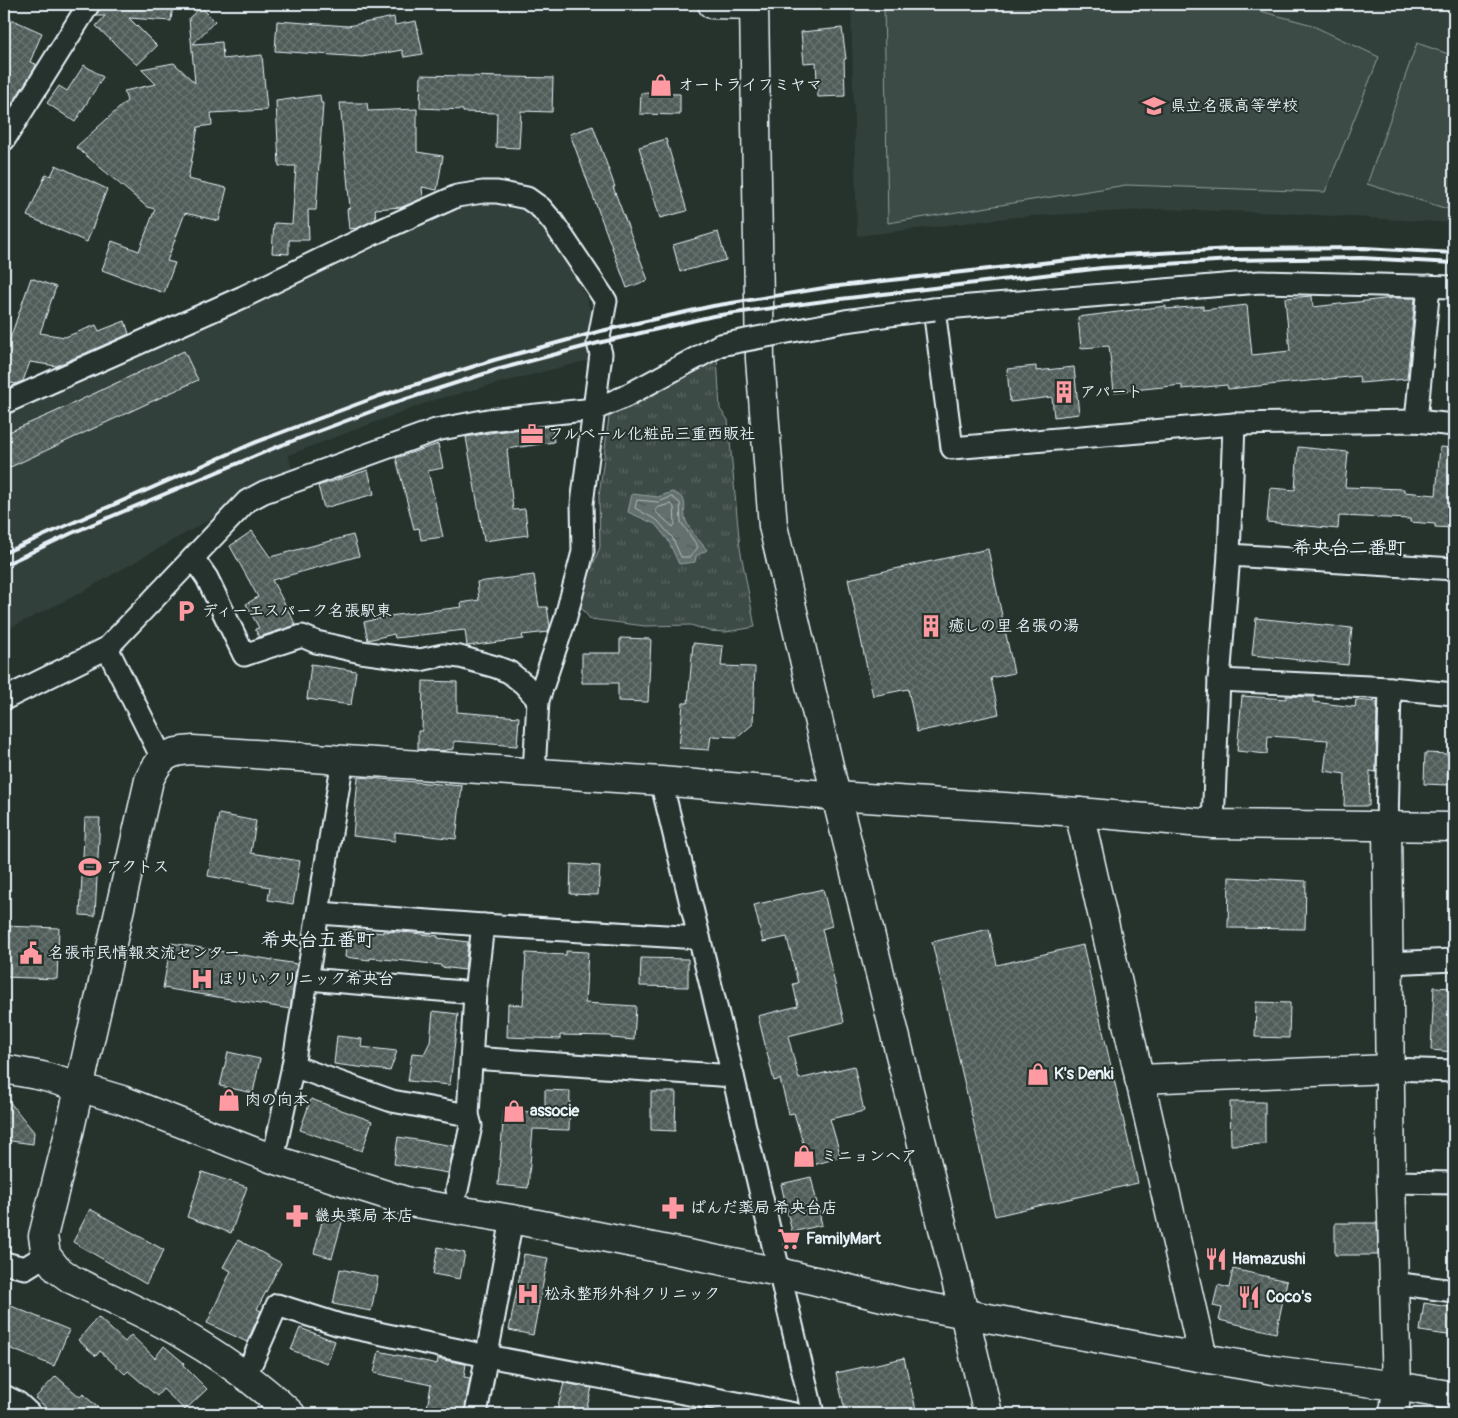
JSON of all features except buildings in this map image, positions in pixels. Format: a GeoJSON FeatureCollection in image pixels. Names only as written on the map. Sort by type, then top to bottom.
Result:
{"type":"FeatureCollection","features":[{"type":"Feature","properties":{"kind":"street"},"geometry":{"type":"LineString","coordinates":[[4,140],[89,4]]}},
{"type":"Feature","properties":{"kind":"street"},"geometry":{"type":"LineString","coordinates":[[712,4],[754,5],[760,359],[773,526],[836,796],[988,1414]]}},
{"type":"Feature","properties":{"kind":"street"},"geometry":{"type":"LineString","coordinates":[[4,403],[243,297],[377,232],[457,196],[498,192],[527,198],[541,208],[553,222],[606,301],[598,343],[601,354],[582,504],[583,552],[565,620],[538,700],[534,773]]}},
{"type":"Feature","properties":{"kind":"street"},"geometry":{"type":"LineString","coordinates":[[4,698],[107,648],[247,501],[264,492],[436,430],[488,420],[595,409],[624,397],[720,345],[845,321],[934,310],[1260,282],[1454,288]]}},
{"type":"Feature","properties":{"kind":"street"},"geometry":{"type":"LineString","coordinates":[[1416,421],[1429,286]]}},
{"type":"Feature","properties":{"kind":"street"},"geometry":{"type":"LineString","coordinates":[[934,310],[952,448],[1234,424],[1416,421],[1454,425]]}},
{"type":"Feature","properties":{"kind":"street"},"geometry":{"type":"LineString","coordinates":[[1213,824],[1219,680],[1229,555],[1234,424]]}},
{"type":"Feature","properties":{"kind":"street"},"geometry":{"type":"LineString","coordinates":[[1229,555],[1454,569]]}},
{"type":"Feature","properties":{"kind":"street"},"geometry":{"type":"LineString","coordinates":[[193,558],[207,578],[244,655],[302,636],[316,642],[361,652],[420,660],[443,655],[496,667],[509,672],[524,684],[538,700]]}},
{"type":"Feature","properties":{"kind":"street"},"geometry":{"type":"LineString","coordinates":[[107,648],[162,758]]}},
{"type":"Feature","properties":{"kind":"street"},"geometry":{"type":"LineString","coordinates":[[1219,680],[1390,688],[1454,694]]}},
{"type":"Feature","properties":{"kind":"street"},"geometry":{"type":"LineString","coordinates":[[1390,688],[1387,827],[1391,1182],[1396,1386],[1394,1414]]}},
{"type":"Feature","properties":{"kind":"street"},"geometry":{"type":"LineString","coordinates":[[291,1414],[276,1400],[212,1352],[179,1332],[71,1279],[57,1269],[46,1255],[43,1236],[150,780],[162,758],[178,751],[193,750],[343,759],[1079,812],[1213,824],[1454,827]]}},
{"type":"Feature","properties":{"kind":"street"},"geometry":{"type":"LineString","coordinates":[[273,1159],[293,1066],[343,759]]}},
{"type":"Feature","properties":{"kind":"street"},"geometry":{"type":"LineString","coordinates":[[661,781],[734,1076],[813,1414]]}},
{"type":"Feature","properties":{"kind":"street"},"geometry":{"type":"LineString","coordinates":[[1079,812],[1203,1358]]}},
{"type":"Feature","properties":{"kind":"street"},"geometry":{"type":"LineString","coordinates":[[319,913],[700,938]]}},
{"type":"Feature","properties":{"kind":"street"},"geometry":{"type":"LineString","coordinates":[[457,1190],[471,1126],[468,1115],[476,992],[483,925]]}},
{"type":"Feature","properties":{"kind":"street"},"geometry":{"type":"LineString","coordinates":[[1389,963],[1454,960]]}},
{"type":"Feature","properties":{"kind":"street"},"geometry":{"type":"LineString","coordinates":[[308,979],[476,992]]}},
{"type":"Feature","properties":{"kind":"street"},"geometry":{"type":"LineString","coordinates":[[472,1058],[734,1076]]}},
{"type":"Feature","properties":{"kind":"street"},"geometry":{"type":"LineString","coordinates":[[293,1066],[392,1101],[468,1115]]}},
{"type":"Feature","properties":{"kind":"street"},"geometry":{"type":"LineString","coordinates":[[4,1069],[42,1076],[122,1100],[273,1159],[409,1202],[779,1272],[907,1303],[1203,1358],[1454,1396]]}},
{"type":"Feature","properties":{"kind":"street"},"geometry":{"type":"LineString","coordinates":[[1139,1079],[1390,1069],[1454,1072]]}},
{"type":"Feature","properties":{"kind":"street"},"geometry":{"type":"LineString","coordinates":[[1391,1182],[1454,1183]]}},
{"type":"Feature","properties":{"kind":"street"},"geometry":{"type":"LineString","coordinates":[[476,1414],[512,1220]]}},
{"type":"Feature","properties":{"kind":"street"},"geometry":{"type":"LineString","coordinates":[[4,1263],[25,1268],[46,1255]]}},
{"type":"Feature","properties":{"kind":"street"},"geometry":{"type":"LineString","coordinates":[[1393,1283],[1454,1291]]}},
{"type":"Feature","properties":{"kind":"street"},"geometry":{"type":"LineString","coordinates":[[244,1376],[277,1305],[340,1325],[486,1356],[795,1414]]}},
{"type":"Feature","properties":{"kind":"street"},"geometry":{"type":"LineString","coordinates":[[4,1396],[18,1403],[30,1414]]}},
{"type":"Feature","properties":{"kind":"shaded area","name":"県立名張高等学校"},"geometry":{"type":"Polygon","coordinates":[[[851,4],[1454,4],[1454,223],[1284,213],[1160,209],[1015,217],[857,236],[851,4]]]}},
{"type":"Feature","properties":{"kind":"shaded area"},"geometry":{"type":"Polygon","coordinates":[[[485,201],[523,202],[549,232],[587,299],[594,323],[593,359],[434,400],[288,455],[293,472],[82,592],[4,631],[4,417],[236,313],[447,214],[485,201]]]}},
{"type":"Feature","properties":{"kind":"green space","name":"県立名張高等学校"},"geometry":{"type":"Polygon","coordinates":[[[884,4],[1234,4],[1309,24],[1379,57],[1325,192],[1126,185],[888,223],[884,4]]]}},
{"type":"Feature","properties":{"kind":"green space"},"geometry":{"type":"Polygon","coordinates":[[[1417,43],[1454,56],[1454,211],[1367,184],[1417,43]]]}},
{"type":"Feature","properties":{"kind":"green space"},"geometry":{"type":"Polygon","coordinates":[[[717,357],[720,409],[728,420],[740,548],[755,627],[726,632],[709,631],[691,625],[645,626],[590,619],[578,603],[600,547],[599,496],[609,417],[717,357]]]}},
{"type":"Feature","properties":{"kind":"water"},"geometry":{"type":"Polygon","coordinates":[[[672,492],[684,501],[686,521],[707,550],[696,556],[695,562],[679,564],[668,540],[655,524],[628,512],[632,494],[658,497],[672,492]]]}},
{"type":"Feature","properties":{"kind":"railway"},"geometry":{"type":"LineString","coordinates":[[4,553],[256,442],[379,396],[494,360],[601,331],[713,306],[830,287],[1104,256],[1232,249],[1364,248],[1454,253]]}},
{"type":"Feature","properties":{"kind":"railway"},"geometry":{"type":"LineString","coordinates":[[4,565],[72,533],[279,446],[391,404],[496,370],[598,343],[713,316],[1102,268],[1232,260],[1361,258],[1454,263]]}},
{"type":"Feature","properties":{"kind":"place","name":"オートライフミヤマ"},"geometry":{"type":"Point","coordinates":[661,85]}},
{"type":"Feature","properties":{"kind":"place","name":"県立名張高等学校"},"geometry":{"type":"Point","coordinates":[1154,106]}},
{"type":"Feature","properties":{"kind":"place","name":"アパート"},"geometry":{"type":"Point","coordinates":[1064,392]}},
{"type":"Feature","properties":{"kind":"place","name":"フルベール化粧品三重西販社"},"geometry":{"type":"Point","coordinates":[532,434]}},
{"type":"Feature","properties":{"kind":"place","name":"ディーエスパーク名張駅東"},"geometry":{"type":"Point","coordinates":[186,611]}},
{"type":"Feature","properties":{"kind":"place","name":"癒しの里 名張の湯"},"geometry":{"type":"Point","coordinates":[931,626]}},
{"type":"Feature","properties":{"kind":"place","name":"アクトス"},"geometry":{"type":"Point","coordinates":[90,867]}},
{"type":"Feature","properties":{"kind":"place","name":"名張市民情報交流センター"},"geometry":{"type":"Point","coordinates":[31,953]}},
{"type":"Feature","properties":{"kind":"place","name":"ほりいクリニック希央台"},"geometry":{"type":"Point","coordinates":[202,979]}},
{"type":"Feature","properties":{"kind":"place","name":"K's Denki"},"geometry":{"type":"Point","coordinates":[1038,1074]}},
{"type":"Feature","properties":{"kind":"place","name":"肉の向本"},"geometry":{"type":"Point","coordinates":[229,1100]}},
{"type":"Feature","properties":{"kind":"place","name":"associe"},"geometry":{"type":"Point","coordinates":[514,1111]}},
{"type":"Feature","properties":{"kind":"place","name":"ミニョンヘア"},"geometry":{"type":"Point","coordinates":[804,1156]}},
{"type":"Feature","properties":{"kind":"place","name":"ぱんだ薬局 希央台店"},"geometry":{"type":"Point","coordinates":[673,1208]}},
{"type":"Feature","properties":{"kind":"place","name":"畿央薬局 本店"},"geometry":{"type":"Point","coordinates":[297,1216]}},
{"type":"Feature","properties":{"kind":"place","name":"FamilyMart"},"geometry":{"type":"Point","coordinates":[789,1239]}},
{"type":"Feature","properties":{"kind":"place","name":"Hamazushi"},"geometry":{"type":"Point","coordinates":[1216,1259]}},
{"type":"Feature","properties":{"kind":"place","name":"松永整形外科クリニック"},"geometry":{"type":"Point","coordinates":[528,1294]}},
{"type":"Feature","properties":{"kind":"place","name":"Coco's"},"geometry":{"type":"Point","coordinates":[1249,1297]}},
{"type":"Feature","properties":{"kind":"district","name":"希央台二番町"},"geometry":{"type":"Point","coordinates":[1349,548]}},
{"type":"Feature","properties":{"kind":"district","name":"希央台五番町"},"geometry":{"type":"Point","coordinates":[318,940]}}]}
